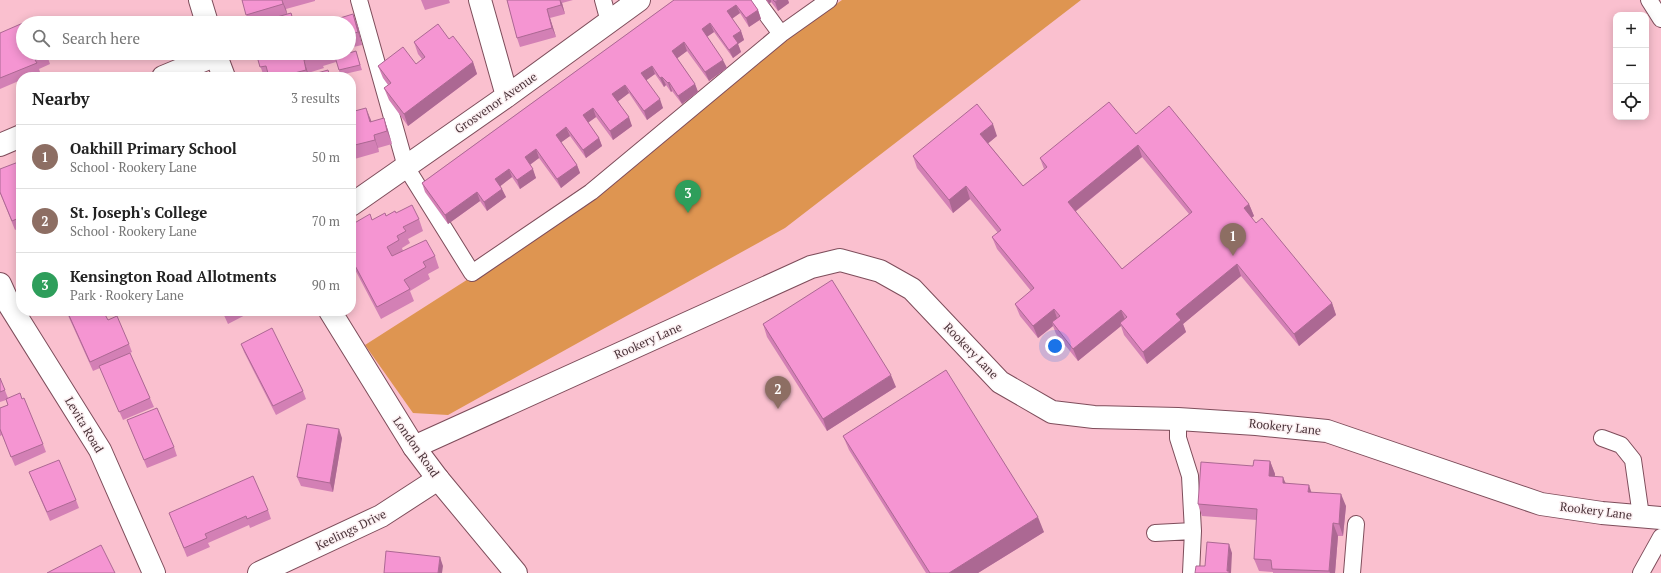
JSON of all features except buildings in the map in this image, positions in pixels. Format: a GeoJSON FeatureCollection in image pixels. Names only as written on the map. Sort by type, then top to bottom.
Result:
{"type":"FeatureCollection","features":[{"type":"Feature","properties":{"kind":"street"},"geometry":{"type":"LineString","coordinates":[[200,0],[204,16]]}},
{"type":"Feature","properties":{"kind":"street"},"geometry":{"type":"LineString","coordinates":[[480,0],[507,96]]}},
{"type":"Feature","properties":{"kind":"street","name":"Grosvenor Avenue"},"geometry":{"type":"LineString","coordinates":[[356,202],[507,96],[639,0]]}},
{"type":"Feature","properties":{"kind":"street"},"geometry":{"type":"LineString","coordinates":[[175,72],[202,60]]}},
{"type":"Feature","properties":{"kind":"street"},"geometry":{"type":"LineString","coordinates":[[218,60],[222,72]]}},
{"type":"Feature","properties":{"kind":"street"},"geometry":{"type":"LineString","coordinates":[[0,145],[16,138]]}},
{"type":"Feature","properties":{"kind":"street","name":"Rookery Lane"},"geometry":{"type":"LineString","coordinates":[[414,447],[811,268],[840,260],[880,271],[912,289],[1000,382],[1052,412],[1094,418],[1178,419],[1256,424],[1327,432],[1541,504],[1602,513],[1651,517]]}},
{"type":"Feature","properties":{"kind":"street","name":"Levita Road"},"geometry":{"type":"LineString","coordinates":[[0,284],[16,316]]}},
{"type":"Feature","properties":{"kind":"street","name":"Levita Road"},"geometry":{"type":"LineString","coordinates":[[16,316],[100,450],[154,573]]}},
{"type":"Feature","properties":{"kind":"street","name":"London Road"},"geometry":{"type":"LineString","coordinates":[[333,316],[414,447],[516,573]]}},
{"type":"Feature","properties":{"kind":"street","name":"Keelings Drive"},"geometry":{"type":"LineString","coordinates":[[259,573],[381,516],[438,478]]}},
{"type":"Feature","properties":{"kind":"lane"},"geometry":{"type":"LineString","coordinates":[[358,0],[406,167],[472,273],[591,192],[781,34],[829,0]]}},
{"type":"Feature","properties":{"kind":"lane"},"geometry":{"type":"LineString","coordinates":[[603,0],[609,22]]}},
{"type":"Feature","properties":{"kind":"lane"},"geometry":{"type":"LineString","coordinates":[[756,0],[781,34]]}},
{"type":"Feature","properties":{"kind":"lane"},"geometry":{"type":"LineString","coordinates":[[1649,0],[1661,19]]}},
{"type":"Feature","properties":{"kind":"lane"},"geometry":{"type":"LineString","coordinates":[[1178,419],[1178,438],[1190,476],[1194,531],[1191,573]]}},
{"type":"Feature","properties":{"kind":"lane"},"geometry":{"type":"LineString","coordinates":[[1602,438],[1621,445],[1633,460],[1651,517]]}},
{"type":"Feature","properties":{"kind":"lane"},"geometry":{"type":"LineString","coordinates":[[1352,573],[1356,524]]}},
{"type":"Feature","properties":{"kind":"lane"},"geometry":{"type":"LineString","coordinates":[[1155,533],[1194,531]]}},
{"type":"Feature","properties":{"kind":"lane"},"geometry":{"type":"LineString","coordinates":[[1641,573],[1661,537]]}},
{"type":"Feature","properties":{"kind":"shaded area"},"geometry":{"type":"Polygon","coordinates":[[[842,0],[1081,0],[785,228],[448,415],[413,413],[365,345],[595,198],[779,44],[842,0]]]}},
{"type":"Feature","properties":{"kind":"place","name":"Kensington Road Allotments"},"geometry":{"type":"Point","coordinates":[688,213]}},
{"type":"Feature","properties":{"kind":"place","name":"Oakhill Primary School"},"geometry":{"type":"Point","coordinates":[1233,256]}},
{"type":"Feature","properties":{"kind":"place","name":"St. Joseph's College"},"geometry":{"type":"Point","coordinates":[778,409]}}]}
